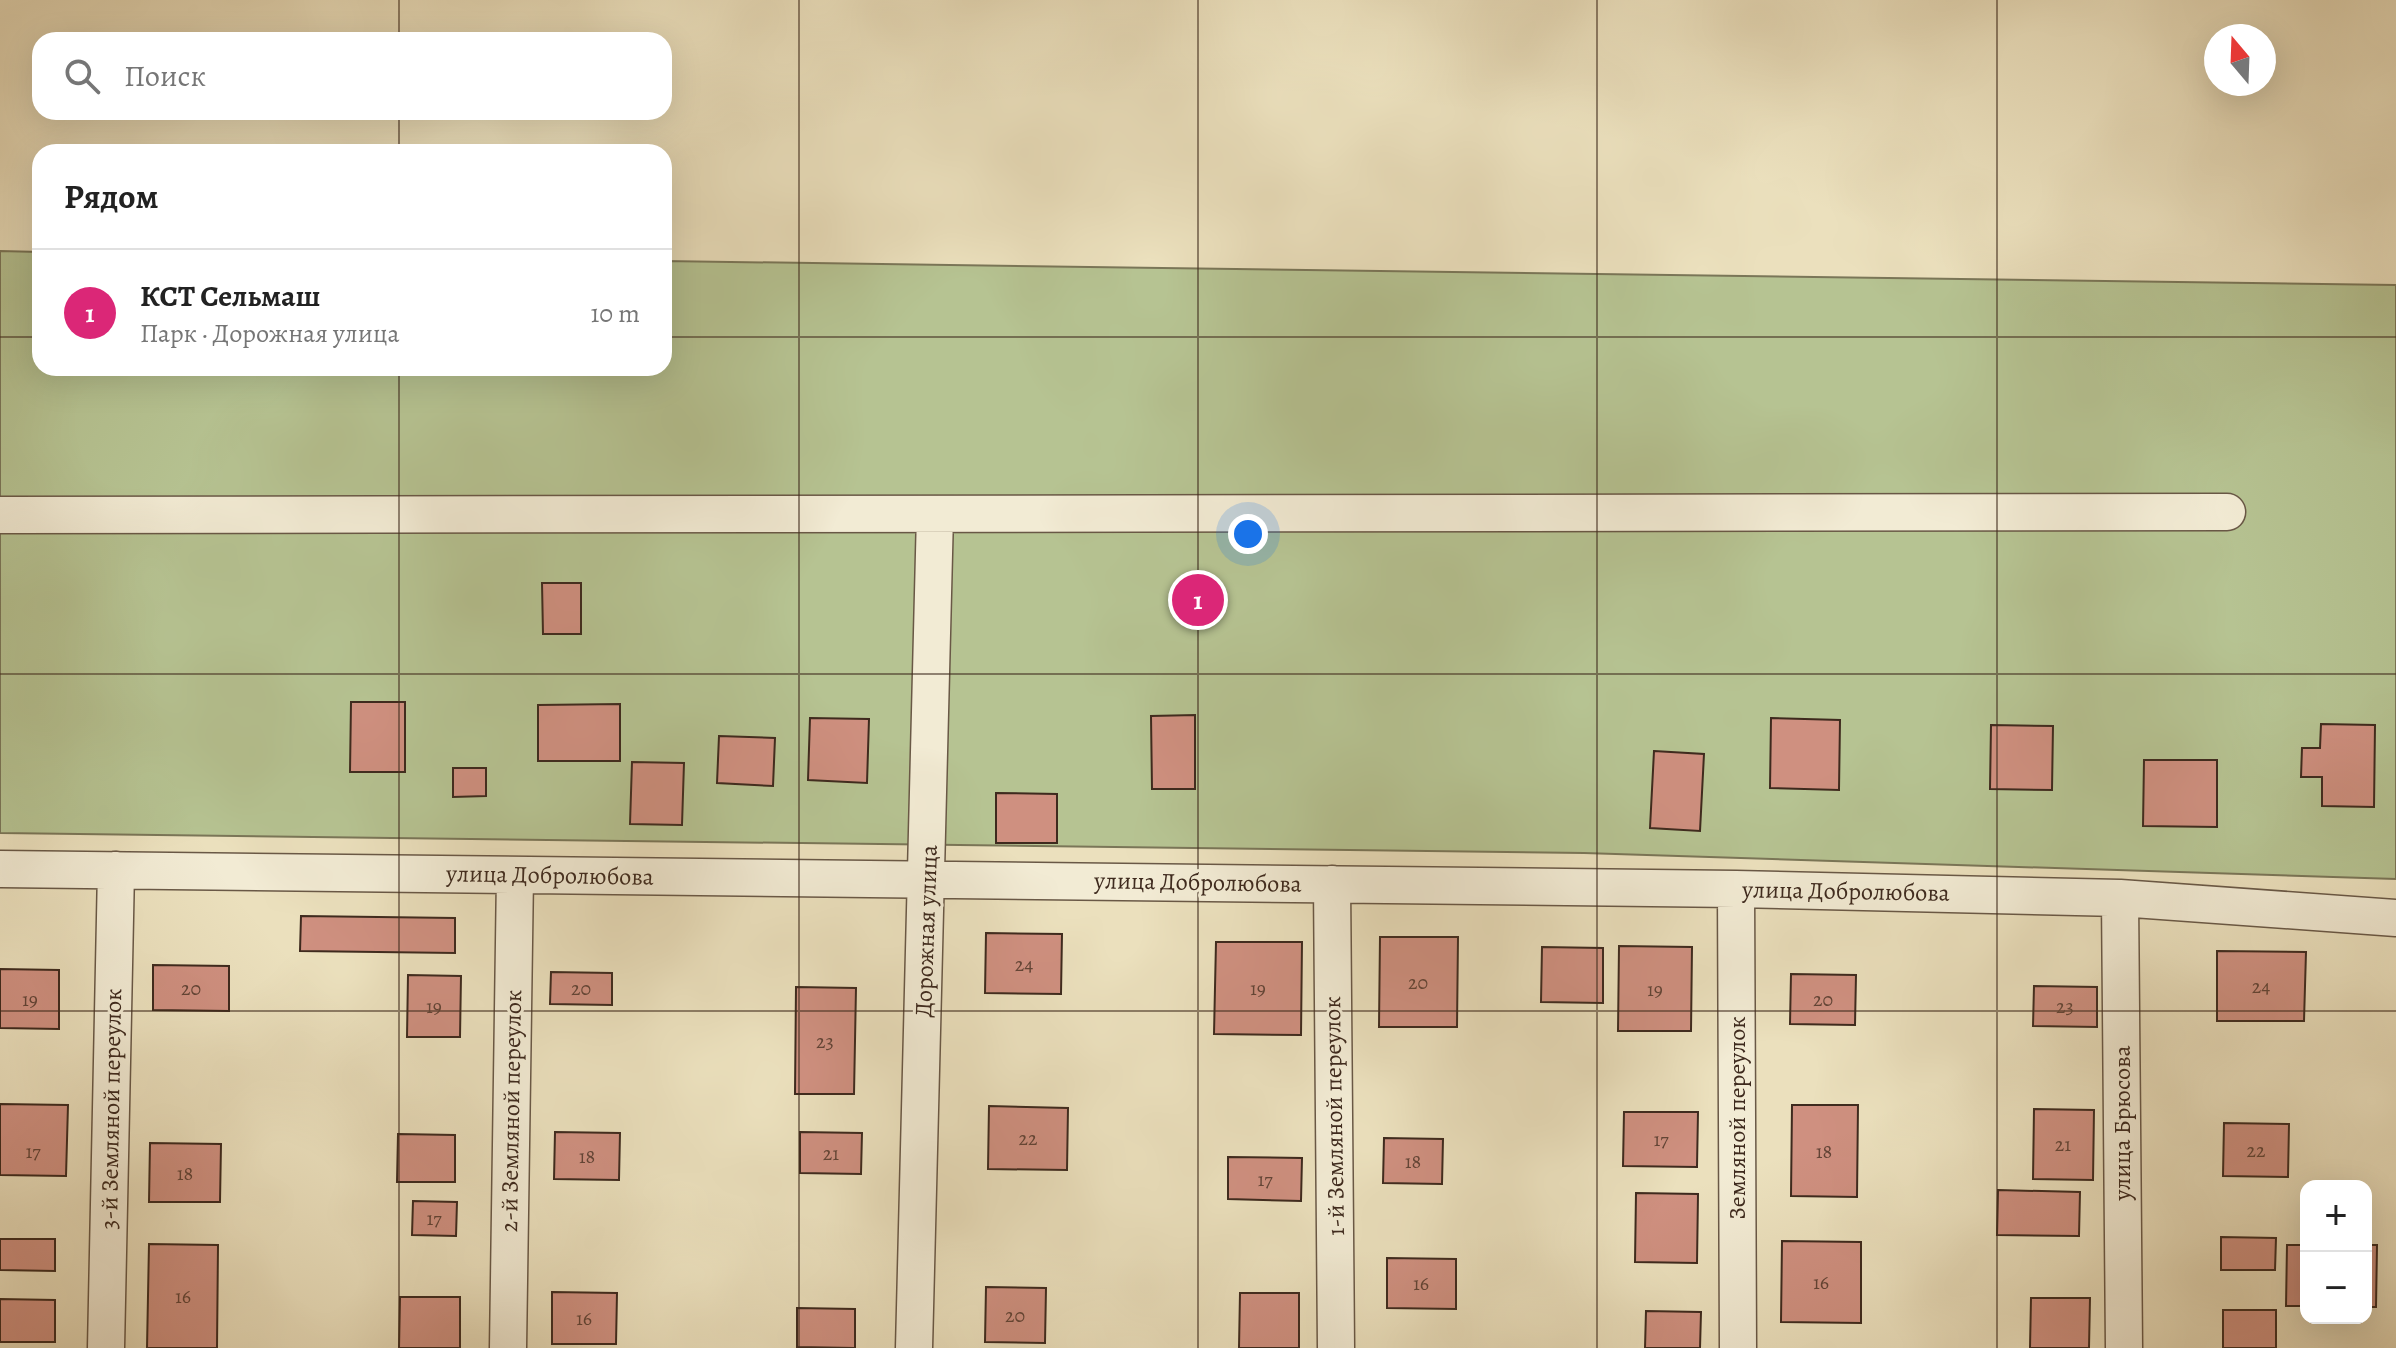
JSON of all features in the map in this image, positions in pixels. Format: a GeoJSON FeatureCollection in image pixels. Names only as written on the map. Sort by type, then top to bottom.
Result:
{"type":"FeatureCollection","features":[{"type":"Feature","properties":{"kind":"street"},"geometry":{"type":"LineString","coordinates":[[0,515],[2227,512]]}},
{"type":"Feature","properties":{"kind":"street","name":"Дорожная улица"},"geometry":{"type":"LineString","coordinates":[[914,1348],[935,514]]}},
{"type":"Feature","properties":{"kind":"street","name":"улица Добролюбова"},"geometry":{"type":"LineString","coordinates":[[0,869],[1736,889],[2120,898],[2396,918]]}},
{"type":"Feature","properties":{"kind":"street","name":"3-й Земляной переулок"},"geometry":{"type":"LineString","coordinates":[[106,1348],[116,870]]}},
{"type":"Feature","properties":{"kind":"street","name":"2-й Земляной переулок"},"geometry":{"type":"LineString","coordinates":[[508,1348],[515,875]]}},
{"type":"Feature","properties":{"kind":"street","name":"1-й Земляной переулок"},"geometry":{"type":"LineString","coordinates":[[1332,884],[1336,1348]]}},
{"type":"Feature","properties":{"kind":"street","name":"Земляной переулок"},"geometry":{"type":"LineString","coordinates":[[1736,889],[1738,1348]]}},
{"type":"Feature","properties":{"kind":"street","name":"улица Брюсова"},"geometry":{"type":"LineString","coordinates":[[2120,898],[2124,1348]]}},
{"type":"Feature","properties":{"kind":"green space"},"geometry":{"type":"Polygon","coordinates":[[[0,251],[32,252],[32,376],[672,376],[672,261],[2396,285],[2396,879],[1584,853],[0,833],[0,251]]]}},
{"type":"Feature","properties":{"kind":"building"},"geometry":{"type":"Polygon","coordinates":[[[542,583],[581,583],[581,634],[543,634],[542,583]]]}},
{"type":"Feature","properties":{"kind":"building"},"geometry":{"type":"Polygon","coordinates":[[[351,702],[405,702],[405,772],[350,772],[351,702]]]}},
{"type":"Feature","properties":{"kind":"building"},"geometry":{"type":"Polygon","coordinates":[[[620,704],[620,761],[538,761],[538,705],[620,704]]]}},
{"type":"Feature","properties":{"kind":"building"},"geometry":{"type":"Polygon","coordinates":[[[1195,715],[1195,789],[1152,789],[1151,716],[1195,715]]]}},
{"type":"Feature","properties":{"kind":"building"},"geometry":{"type":"Polygon","coordinates":[[[810,718],[869,719],[867,783],[808,780],[810,718]]]}},
{"type":"Feature","properties":{"kind":"building"},"geometry":{"type":"Polygon","coordinates":[[[1771,718],[1840,720],[1839,790],[1770,788],[1771,718]]]}},
{"type":"Feature","properties":{"kind":"building"},"geometry":{"type":"Polygon","coordinates":[[[2321,724],[2375,725],[2374,807],[2322,806],[2322,777],[2301,777],[2302,748],[2320,748],[2321,724]]]}},
{"type":"Feature","properties":{"kind":"building"},"geometry":{"type":"Polygon","coordinates":[[[1991,725],[2053,726],[2052,790],[1990,789],[1991,725]]]}},
{"type":"Feature","properties":{"kind":"building"},"geometry":{"type":"Polygon","coordinates":[[[719,736],[775,738],[773,786],[717,783],[719,736]]]}},
{"type":"Feature","properties":{"kind":"building"},"geometry":{"type":"Polygon","coordinates":[[[1654,751],[1704,754],[1700,831],[1650,828],[1654,751]]]}},
{"type":"Feature","properties":{"kind":"building"},"geometry":{"type":"Polygon","coordinates":[[[2144,760],[2217,760],[2217,827],[2143,826],[2144,760]]]}},
{"type":"Feature","properties":{"kind":"building"},"geometry":{"type":"Polygon","coordinates":[[[632,762],[684,763],[682,825],[630,824],[632,762]]]}},
{"type":"Feature","properties":{"kind":"building"},"geometry":{"type":"Polygon","coordinates":[[[453,768],[486,768],[486,796],[453,797],[453,768]]]}},
{"type":"Feature","properties":{"kind":"building"},"geometry":{"type":"Polygon","coordinates":[[[996,793],[1057,794],[1057,843],[996,843],[996,793]]]}},
{"type":"Feature","properties":{"kind":"building"},"geometry":{"type":"Polygon","coordinates":[[[301,916],[455,918],[455,953],[300,951],[301,916]]]}},
{"type":"Feature","properties":{"kind":"building"},"geometry":{"type":"Polygon","coordinates":[[[986,933],[1062,934],[1061,994],[985,993],[986,933]]]}},
{"type":"Feature","properties":{"kind":"building"},"geometry":{"type":"Polygon","coordinates":[[[1380,937],[1458,937],[1457,1027],[1379,1027],[1380,937]]]}},
{"type":"Feature","properties":{"kind":"building"},"geometry":{"type":"Polygon","coordinates":[[[1216,942],[1302,942],[1301,1035],[1214,1034],[1216,942]]]}},
{"type":"Feature","properties":{"kind":"building"},"geometry":{"type":"Polygon","coordinates":[[[1619,946],[1692,947],[1691,1031],[1618,1031],[1619,946]]]}},
{"type":"Feature","properties":{"kind":"building"},"geometry":{"type":"Polygon","coordinates":[[[1542,947],[1603,948],[1603,1003],[1541,1002],[1542,947]]]}},
{"type":"Feature","properties":{"kind":"building"},"geometry":{"type":"Polygon","coordinates":[[[2217,951],[2306,952],[2304,1021],[2217,1021],[2217,951]]]}},
{"type":"Feature","properties":{"kind":"building"},"geometry":{"type":"Polygon","coordinates":[[[153,965],[229,966],[229,1011],[153,1010],[153,965]]]}},
{"type":"Feature","properties":{"kind":"building"},"geometry":{"type":"Polygon","coordinates":[[[0,969],[59,970],[59,1029],[0,1028],[0,969]]]}},
{"type":"Feature","properties":{"kind":"building"},"geometry":{"type":"Polygon","coordinates":[[[551,972],[612,973],[612,1005],[550,1004],[551,972]]]}},
{"type":"Feature","properties":{"kind":"building"},"geometry":{"type":"Polygon","coordinates":[[[1791,974],[1856,975],[1855,1025],[1790,1024],[1791,974]]]}},
{"type":"Feature","properties":{"kind":"building"},"geometry":{"type":"Polygon","coordinates":[[[408,975],[461,976],[460,1037],[407,1037],[408,975]]]}},
{"type":"Feature","properties":{"kind":"building"},"geometry":{"type":"Polygon","coordinates":[[[2034,986],[2097,987],[2097,1027],[2033,1026],[2034,986]]]}},
{"type":"Feature","properties":{"kind":"building"},"geometry":{"type":"Polygon","coordinates":[[[796,987],[856,988],[854,1094],[795,1094],[796,987]]]}},
{"type":"Feature","properties":{"kind":"building"},"geometry":{"type":"Polygon","coordinates":[[[0,1104],[68,1105],[66,1176],[0,1175],[0,1104]]]}},
{"type":"Feature","properties":{"kind":"building"},"geometry":{"type":"Polygon","coordinates":[[[1792,1105],[1858,1105],[1857,1197],[1791,1196],[1792,1105]]]}},
{"type":"Feature","properties":{"kind":"building"},"geometry":{"type":"Polygon","coordinates":[[[989,1106],[1068,1108],[1067,1170],[988,1169],[989,1106]]]}},
{"type":"Feature","properties":{"kind":"building"},"geometry":{"type":"Polygon","coordinates":[[[2034,1109],[2094,1110],[2093,1180],[2033,1179],[2034,1109]]]}},
{"type":"Feature","properties":{"kind":"building"},"geometry":{"type":"Polygon","coordinates":[[[1624,1112],[1698,1112],[1697,1167],[1623,1166],[1624,1112]]]}},
{"type":"Feature","properties":{"kind":"building"},"geometry":{"type":"Polygon","coordinates":[[[2224,1123],[2289,1124],[2288,1177],[2223,1176],[2224,1123]]]}},
{"type":"Feature","properties":{"kind":"building"},"geometry":{"type":"Polygon","coordinates":[[[555,1132],[620,1133],[619,1180],[554,1179],[555,1132]]]}},
{"type":"Feature","properties":{"kind":"building"},"geometry":{"type":"Polygon","coordinates":[[[800,1132],[862,1133],[861,1174],[800,1173],[800,1132]]]}},
{"type":"Feature","properties":{"kind":"building"},"geometry":{"type":"Polygon","coordinates":[[[398,1134],[455,1135],[455,1182],[397,1182],[398,1134]]]}},
{"type":"Feature","properties":{"kind":"building"},"geometry":{"type":"Polygon","coordinates":[[[1384,1138],[1443,1139],[1442,1184],[1383,1183],[1384,1138]]]}},
{"type":"Feature","properties":{"kind":"building"},"geometry":{"type":"Polygon","coordinates":[[[150,1143],[221,1144],[220,1202],[149,1202],[150,1143]]]}},
{"type":"Feature","properties":{"kind":"building"},"geometry":{"type":"Polygon","coordinates":[[[1228,1157],[1302,1158],[1301,1201],[1228,1199],[1228,1157]]]}},
{"type":"Feature","properties":{"kind":"building"},"geometry":{"type":"Polygon","coordinates":[[[1998,1190],[2080,1192],[2079,1236],[1997,1235],[1998,1190]]]}},
{"type":"Feature","properties":{"kind":"building"},"geometry":{"type":"Polygon","coordinates":[[[1636,1193],[1698,1194],[1697,1263],[1635,1262],[1636,1193]]]}},
{"type":"Feature","properties":{"kind":"building"},"geometry":{"type":"Polygon","coordinates":[[[413,1201],[457,1202],[456,1236],[412,1235],[413,1201]]]}},
{"type":"Feature","properties":{"kind":"building"},"geometry":{"type":"Polygon","coordinates":[[[2221,1237],[2276,1238],[2275,1270],[2221,1270],[2221,1237]]]}},
{"type":"Feature","properties":{"kind":"building"},"geometry":{"type":"Polygon","coordinates":[[[0,1239],[55,1239],[55,1271],[0,1270],[0,1239]]]}},
{"type":"Feature","properties":{"kind":"building"},"geometry":{"type":"Polygon","coordinates":[[[1782,1241],[1861,1242],[1861,1323],[1781,1322],[1782,1241]]]}},
{"type":"Feature","properties":{"kind":"building"},"geometry":{"type":"Polygon","coordinates":[[[149,1244],[218,1245],[217,1348],[147,1348],[149,1244]]]}},
{"type":"Feature","properties":{"kind":"building"},"geometry":{"type":"Polygon","coordinates":[[[2287,1245],[2300,1245],[2300,1306],[2286,1306],[2287,1245]]]}},
{"type":"Feature","properties":{"kind":"building"},"geometry":{"type":"Polygon","coordinates":[[[2372,1245],[2377,1245],[2376,1307],[2372,1307],[2372,1245]]]}},
{"type":"Feature","properties":{"kind":"building"},"geometry":{"type":"Polygon","coordinates":[[[1387,1258],[1456,1259],[1456,1309],[1387,1308],[1387,1258]]]}},
{"type":"Feature","properties":{"kind":"building"},"geometry":{"type":"Polygon","coordinates":[[[986,1287],[1046,1288],[1045,1343],[985,1342],[986,1287]]]}},
{"type":"Feature","properties":{"kind":"building"},"geometry":{"type":"Polygon","coordinates":[[[552,1292],[617,1293],[616,1344],[552,1344],[552,1292]]]}},
{"type":"Feature","properties":{"kind":"building"},"geometry":{"type":"Polygon","coordinates":[[[1240,1293],[1299,1293],[1299,1348],[1239,1348],[1240,1293]]]}},
{"type":"Feature","properties":{"kind":"building"},"geometry":{"type":"Polygon","coordinates":[[[400,1297],[460,1297],[460,1348],[399,1348],[400,1297]]]}},
{"type":"Feature","properties":{"kind":"building"},"geometry":{"type":"Polygon","coordinates":[[[2031,1298],[2090,1298],[2089,1348],[2030,1348],[2031,1298]]]}},
{"type":"Feature","properties":{"kind":"building"},"geometry":{"type":"Polygon","coordinates":[[[0,1299],[55,1300],[55,1342],[0,1342],[0,1299]]]}},
{"type":"Feature","properties":{"kind":"building"},"geometry":{"type":"Polygon","coordinates":[[[797,1308],[855,1309],[855,1348],[797,1347],[797,1308]]]}},
{"type":"Feature","properties":{"kind":"building"},"geometry":{"type":"Polygon","coordinates":[[[2223,1310],[2276,1310],[2276,1348],[2223,1348],[2223,1310]]]}},
{"type":"Feature","properties":{"kind":"building"},"geometry":{"type":"Polygon","coordinates":[[[1646,1311],[1701,1312],[1700,1348],[1645,1348],[1646,1311]]]}},
{"type":"Feature","properties":{"kind":"place","name":"КСТ Сельмаш"},"geometry":{"type":"Point","coordinates":[1198,600]}}]}
